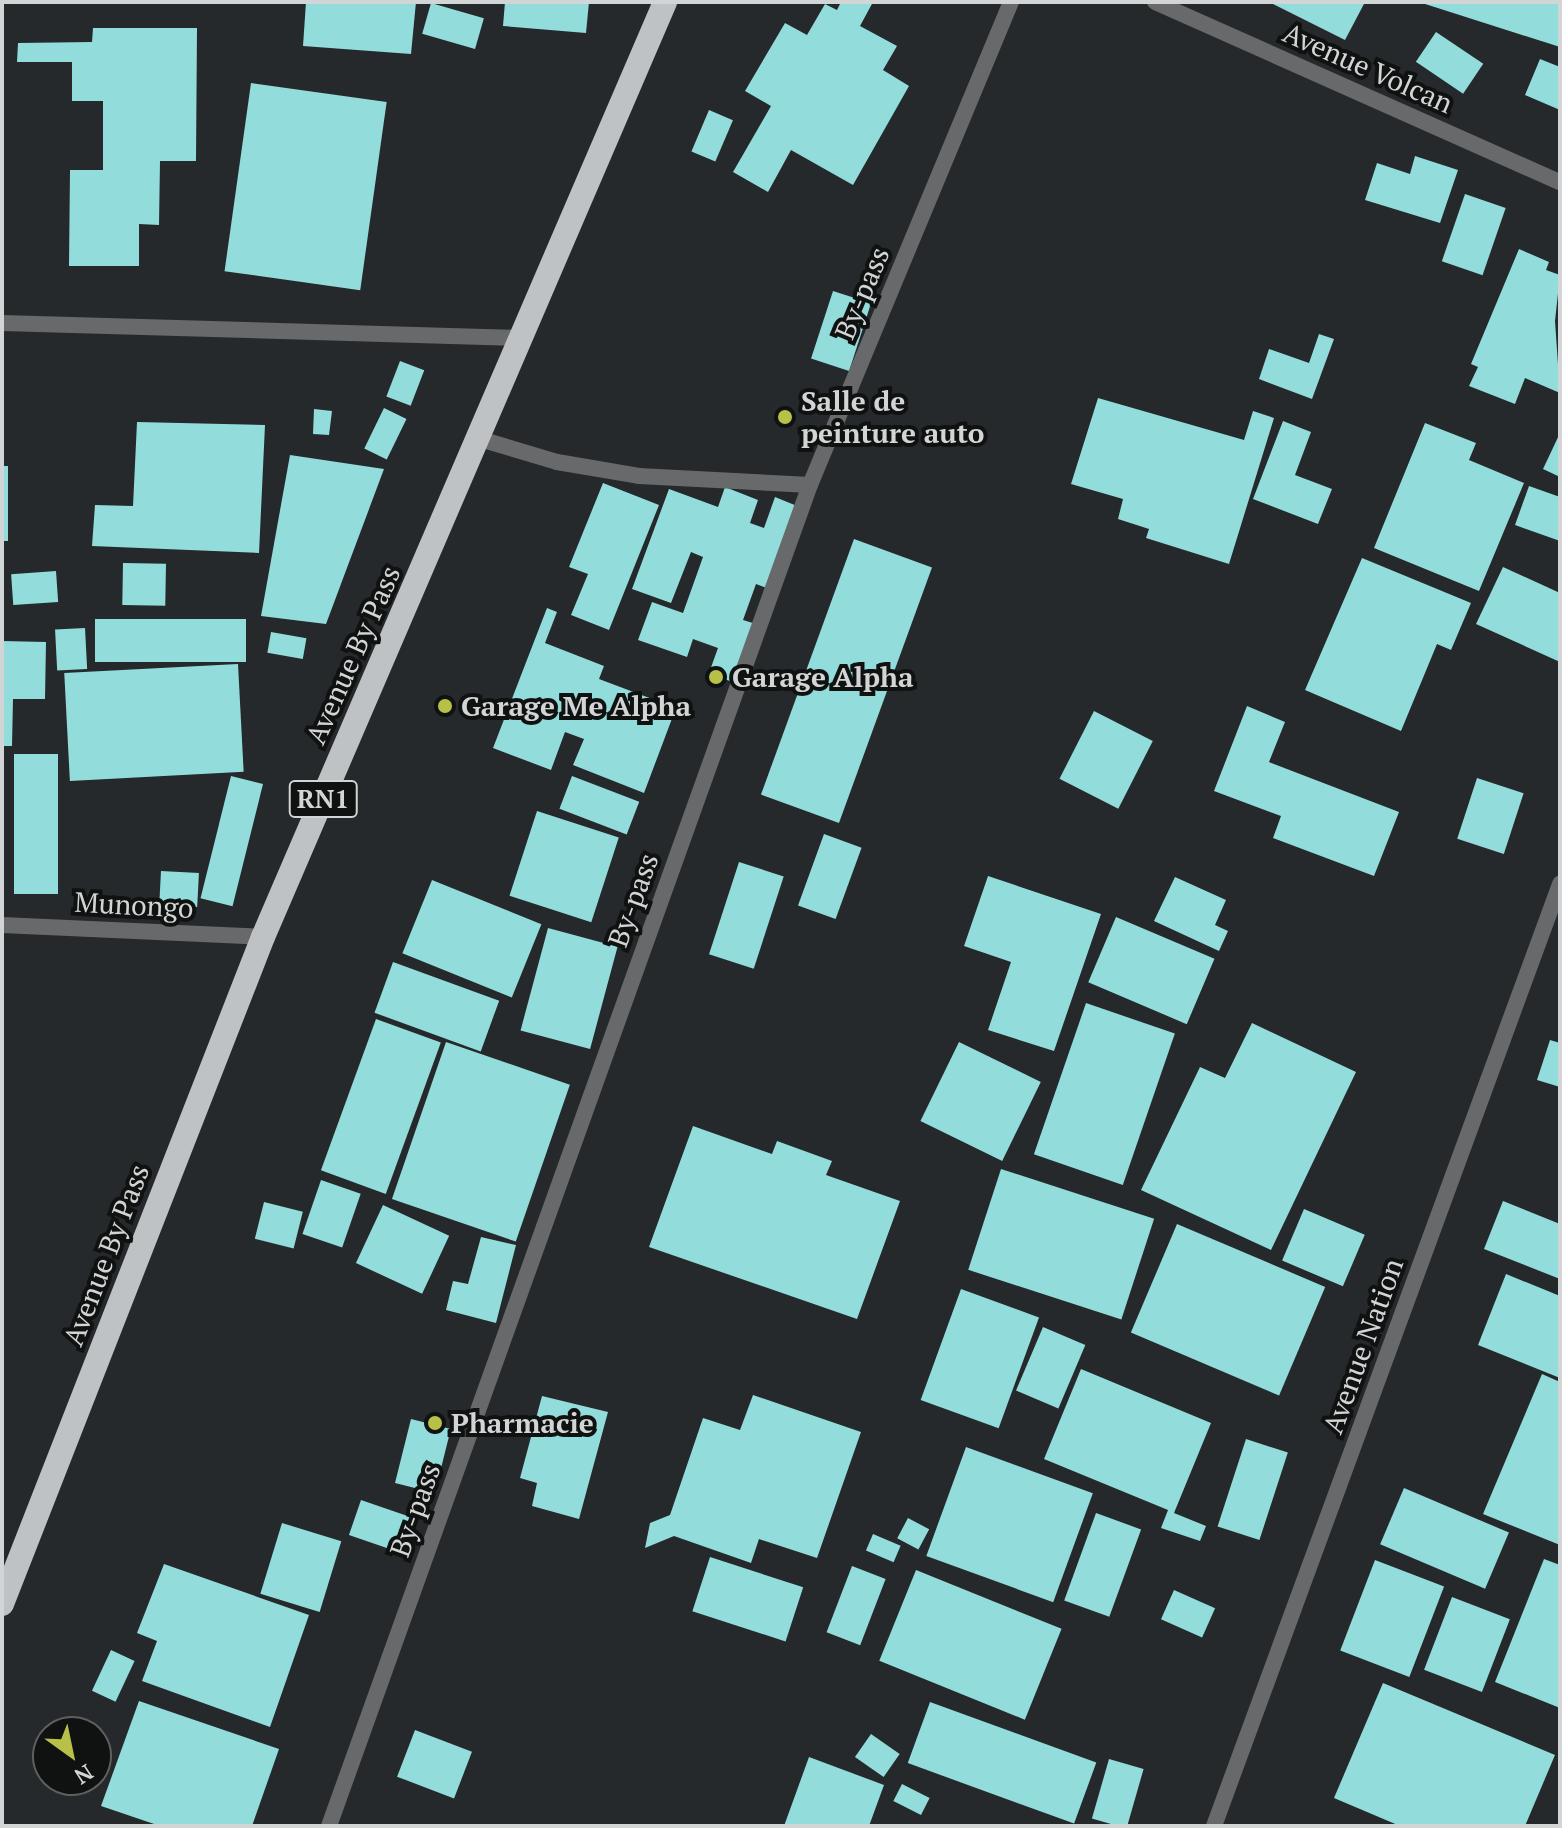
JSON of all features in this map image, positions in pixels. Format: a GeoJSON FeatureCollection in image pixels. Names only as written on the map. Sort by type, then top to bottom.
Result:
{"type":"FeatureCollection","features":[{"type":"Feature","properties":{"kind":"highway","name":"Avenue By Pass"},"geometry":{"type":"LineString","coordinates":[[2,1604],[263,937],[480,439],[665,2]]}},
{"type":"Feature","properties":{"kind":"street","name":"By-pass"},"geometry":{"type":"LineString","coordinates":[[329,1826],[810,485],[1011,2]]}},
{"type":"Feature","properties":{"kind":"street","name":"Avenue Volcan"},"geometry":{"type":"LineString","coordinates":[[1155,2],[1560,182]]}},
{"type":"Feature","properties":{"kind":"street"},"geometry":{"type":"LineString","coordinates":[[2,323],[523,338]]}},
{"type":"Feature","properties":{"kind":"street"},"geometry":{"type":"LineString","coordinates":[[480,439],[557,462],[639,476],[810,485]]}},
{"type":"Feature","properties":{"kind":"street","name":"Avenue Nation"},"geometry":{"type":"LineString","coordinates":[[1214,1826],[1560,884]]}},
{"type":"Feature","properties":{"kind":"street","name":"Munongo"},"geometry":{"type":"LineString","coordinates":[[2,925],[263,937]]}},
{"type":"Feature","properties":{"kind":"building"},"geometry":{"type":"Polygon","coordinates":[[[306,2],[416,2],[411,54],[303,46],[306,2]]]}},
{"type":"Feature","properties":{"kind":"building"},"geometry":{"type":"Polygon","coordinates":[[[505,2],[589,2],[586,33],[503,26],[505,2]]]}},
{"type":"Feature","properties":{"kind":"building"},"geometry":{"type":"Polygon","coordinates":[[[841,2],[873,2],[860,26],[897,46],[883,70],[909,86],[853,185],[791,150],[768,192],[733,172],[771,106],[745,91],[785,23],[807,35],[825,4],[837,10],[841,2]]]}},
{"type":"Feature","properties":{"kind":"building"},"geometry":{"type":"Polygon","coordinates":[[[1269,2],[1365,2],[1345,40],[1269,2]]]}},
{"type":"Feature","properties":{"kind":"building"},"geometry":{"type":"Polygon","coordinates":[[[1560,2],[1560,47],[1422,3],[1560,2]]]}},
{"type":"Feature","properties":{"kind":"building"},"geometry":{"type":"Polygon","coordinates":[[[431,3],[484,18],[475,49],[422,34],[431,3]]]}},
{"type":"Feature","properties":{"kind":"building"},"geometry":{"type":"Polygon","coordinates":[[[93,28],[197,28],[196,161],[160,161],[159,225],[139,224],[139,266],[69,266],[70,170],[103,170],[103,101],[72,101],[72,62],[17,62],[18,43],[92,42],[93,28]]]}},
{"type":"Feature","properties":{"kind":"building"},"geometry":{"type":"Polygon","coordinates":[[[1436,32],[1483,64],[1463,94],[1416,62],[1436,32]]]}},
{"type":"Feature","properties":{"kind":"building"},"geometry":{"type":"Polygon","coordinates":[[[1540,59],[1560,67],[1560,110],[1525,95],[1540,59]]]}},
{"type":"Feature","properties":{"kind":"building"},"geometry":{"type":"Polygon","coordinates":[[[251,83],[387,102],[360,290],[225,271],[251,83]]]}},
{"type":"Feature","properties":{"kind":"building"},"geometry":{"type":"Polygon","coordinates":[[[709,110],[733,120],[715,162],[691,151],[709,110]]]}},
{"type":"Feature","properties":{"kind":"building"},"geometry":{"type":"Polygon","coordinates":[[[1415,156],[1458,170],[1440,223],[1365,200],[1377,163],[1410,174],[1415,156]]]}},
{"type":"Feature","properties":{"kind":"building"},"geometry":{"type":"Polygon","coordinates":[[[1465,194],[1506,208],[1483,275],[1442,261],[1465,194]]]}},
{"type":"Feature","properties":{"kind":"building"},"geometry":{"type":"Polygon","coordinates":[[[1519,249],[1549,262],[1546,270],[1560,275],[1555,321],[1560,393],[1525,378],[1515,404],[1469,386],[1478,367],[1471,364],[1519,249]]]}},
{"type":"Feature","properties":{"kind":"building"},"geometry":{"type":"Polygon","coordinates":[[[833,291],[871,303],[849,371],[811,359],[833,291]]]}},
{"type":"Feature","properties":{"kind":"building"},"geometry":{"type":"Polygon","coordinates":[[[1319,334],[1334,339],[1312,399],[1259,379],[1269,349],[1309,363],[1319,334]]]}},
{"type":"Feature","properties":{"kind":"building"},"geometry":{"type":"Polygon","coordinates":[[[400,361],[424,370],[411,406],[386,396],[400,361]]]}},
{"type":"Feature","properties":{"kind":"building"},"geometry":{"type":"Polygon","coordinates":[[[1098,398],[1244,440],[1253,411],[1274,418],[1229,564],[1146,538],[1149,529],[1118,519],[1123,499],[1071,484],[1098,398]]]}},
{"type":"Feature","properties":{"kind":"building"},"geometry":{"type":"Polygon","coordinates":[[[384,408],[406,419],[387,459],[364,448],[384,408]]]}},
{"type":"Feature","properties":{"kind":"building"},"geometry":{"type":"Polygon","coordinates":[[[314,409],[332,411],[329,435],[313,434],[314,409]]]}},
{"type":"Feature","properties":{"kind":"building"},"geometry":{"type":"Polygon","coordinates":[[[1283,421],[1311,432],[1295,475],[1332,489],[1318,524],[1253,499],[1283,421]]]}},
{"type":"Feature","properties":{"kind":"building"},"geometry":{"type":"Polygon","coordinates":[[[137,422],[265,425],[259,553],[92,546],[95,505],[133,506],[137,422]]]}},
{"type":"Feature","properties":{"kind":"building"},"geometry":{"type":"Polygon","coordinates":[[[1425,423],[1476,443],[1469,460],[1524,483],[1479,591],[1374,548],[1425,423]]]}},
{"type":"Feature","properties":{"kind":"building"},"geometry":{"type":"Polygon","coordinates":[[[1560,433],[1560,477],[1543,469],[1560,433]]]}},
{"type":"Feature","properties":{"kind":"building"},"geometry":{"type":"Polygon","coordinates":[[[290,455],[384,469],[326,624],[261,616],[290,455]]]}},
{"type":"Feature","properties":{"kind":"building"},"geometry":{"type":"Polygon","coordinates":[[[2,466],[8,466],[8,541],[2,541],[2,466]]]}},
{"type":"Feature","properties":{"kind":"building"},"geometry":{"type":"Polygon","coordinates":[[[603,483],[659,505],[609,630],[571,615],[588,574],[569,567],[603,483]]]}},
{"type":"Feature","properties":{"kind":"building"},"geometry":{"type":"Polygon","coordinates":[[[1529,486],[1560,497],[1560,541],[1515,525],[1529,486]]]}},
{"type":"Feature","properties":{"kind":"building"},"geometry":{"type":"Polygon","coordinates":[[[725,487],[758,500],[750,523],[764,528],[775,497],[797,506],[767,588],[756,584],[743,620],[756,624],[735,683],[709,673],[718,648],[693,639],[687,657],[638,640],[652,602],[683,613],[703,557],[691,552],[671,603],[632,589],[669,489],[718,507],[725,487]]]}},
{"type":"Feature","properties":{"kind":"building"},"geometry":{"type":"Polygon","coordinates":[[[854,539],[932,567],[839,823],[761,795],[854,539]]]}},
{"type":"Feature","properties":{"kind":"building"},"geometry":{"type":"Polygon","coordinates":[[[1362,558],[1471,603],[1451,650],[1437,644],[1401,731],[1305,690],[1362,558]]]}},
{"type":"Feature","properties":{"kind":"building"},"geometry":{"type":"Polygon","coordinates":[[[123,563],[166,564],[165,606],[122,605],[123,563]]]}},
{"type":"Feature","properties":{"kind":"building"},"geometry":{"type":"Polygon","coordinates":[[[1503,567],[1560,593],[1560,662],[1476,624],[1503,567]]]}},
{"type":"Feature","properties":{"kind":"building"},"geometry":{"type":"Polygon","coordinates":[[[56,571],[58,602],[13,605],[11,574],[56,571]]]}},
{"type":"Feature","properties":{"kind":"building"},"geometry":{"type":"Polygon","coordinates":[[[547,608],[557,612],[545,643],[604,666],[599,679],[676,708],[644,793],[573,765],[584,739],[565,732],[551,770],[493,748],[547,608]]]}},
{"type":"Feature","properties":{"kind":"building"},"geometry":{"type":"Polygon","coordinates":[[[95,619],[246,619],[246,662],[95,662],[95,619]]]}},
{"type":"Feature","properties":{"kind":"building"},"geometry":{"type":"Polygon","coordinates":[[[85,628],[87,669],[57,671],[55,630],[85,628]]]}},
{"type":"Feature","properties":{"kind":"building"},"geometry":{"type":"Polygon","coordinates":[[[271,632],[306,638],[303,659],[267,653],[271,632]]]}},
{"type":"Feature","properties":{"kind":"building"},"geometry":{"type":"Polygon","coordinates":[[[2,641],[46,642],[45,699],[13,699],[12,746],[2,746],[2,641]]]}},
{"type":"Feature","properties":{"kind":"building"},"geometry":{"type":"Polygon","coordinates":[[[238,664],[244,772],[70,781],[64,673],[238,664]]]}},
{"type":"Feature","properties":{"kind":"building"},"geometry":{"type":"Polygon","coordinates":[[[1247,706],[1285,722],[1269,762],[1399,812],[1374,876],[1273,838],[1281,816],[1214,791],[1247,706]]]}},
{"type":"Feature","properties":{"kind":"building"},"geometry":{"type":"Polygon","coordinates":[[[1094,711],[1153,741],[1118,809],[1059,779],[1094,711]]]}},
{"type":"Feature","properties":{"kind":"building"},"geometry":{"type":"Polygon","coordinates":[[[14,754],[58,754],[58,894],[14,894],[14,754]]]}},
{"type":"Feature","properties":{"kind":"building"},"geometry":{"type":"Polygon","coordinates":[[[231,776],[263,784],[233,906],[201,898],[231,776]]]}},
{"type":"Feature","properties":{"kind":"building"},"geometry":{"type":"Polygon","coordinates":[[[572,776],[639,802],[627,834],[559,809],[572,776]]]}},
{"type":"Feature","properties":{"kind":"building"},"geometry":{"type":"Polygon","coordinates":[[[1477,778],[1524,793],[1504,854],[1457,839],[1477,778]]]}},
{"type":"Feature","properties":{"kind":"building"},"geometry":{"type":"Polygon","coordinates":[[[537,811],[619,838],[591,922],[509,896],[537,811]]]}},
{"type":"Feature","properties":{"kind":"building"},"geometry":{"type":"Polygon","coordinates":[[[824,834],[862,848],[836,919],[798,905],[824,834]]]}},
{"type":"Feature","properties":{"kind":"building"},"geometry":{"type":"Polygon","coordinates":[[[739,862],[784,877],[754,969],[709,954],[739,862]]]}},
{"type":"Feature","properties":{"kind":"building"},"geometry":{"type":"Polygon","coordinates":[[[161,871],[199,873],[197,907],[159,905],[161,871]]]}},
{"type":"Feature","properties":{"kind":"building"},"geometry":{"type":"Polygon","coordinates":[[[988,876],[1101,914],[1054,1051],[988,1030],[1011,962],[964,946],[988,876]]]}},
{"type":"Feature","properties":{"kind":"building"},"geometry":{"type":"Polygon","coordinates":[[[1175,877],[1226,900],[1215,925],[1228,931],[1219,951],[1154,921],[1175,877]]]}},
{"type":"Feature","properties":{"kind":"building"},"geometry":{"type":"Polygon","coordinates":[[[432,880],[541,924],[512,997],[402,953],[432,880]]]}},
{"type":"Feature","properties":{"kind":"building"},"geometry":{"type":"Polygon","coordinates":[[[1116,917],[1214,959],[1187,1024],[1088,982],[1116,917]]]}},
{"type":"Feature","properties":{"kind":"building"},"geometry":{"type":"Polygon","coordinates":[[[548,928],[618,947],[590,1049],[521,1030],[548,928]]]}},
{"type":"Feature","properties":{"kind":"building"},"geometry":{"type":"Polygon","coordinates":[[[393,962],[499,1001],[481,1051],[375,1013],[393,962]]]}},
{"type":"Feature","properties":{"kind":"building"},"geometry":{"type":"Polygon","coordinates":[[[1086,1003],[1175,1034],[1123,1185],[1034,1154],[1086,1003]]]}},
{"type":"Feature","properties":{"kind":"building"},"geometry":{"type":"Polygon","coordinates":[[[376,1019],[441,1043],[386,1194],[321,1170],[376,1019]]]}},
{"type":"Feature","properties":{"kind":"building"},"geometry":{"type":"Polygon","coordinates":[[[1252,1023],[1356,1072],[1271,1250],[1141,1190],[1200,1067],[1225,1078],[1252,1023]]]}},
{"type":"Feature","properties":{"kind":"building"},"geometry":{"type":"Polygon","coordinates":[[[1550,1040],[1560,1043],[1560,1087],[1537,1080],[1550,1040]]]}},
{"type":"Feature","properties":{"kind":"building"},"geometry":{"type":"Polygon","coordinates":[[[446,1042],[570,1085],[516,1242],[392,1199],[446,1042]]]}},
{"type":"Feature","properties":{"kind":"building"},"geometry":{"type":"Polygon","coordinates":[[[959,1042],[1041,1082],[1002,1161],[920,1121],[959,1042]]]}},
{"type":"Feature","properties":{"kind":"building"},"geometry":{"type":"Polygon","coordinates":[[[693,1126],[772,1154],[777,1141],[832,1161],[826,1175],[900,1201],[857,1319],[649,1247],[693,1126]]]}},
{"type":"Feature","properties":{"kind":"building"},"geometry":{"type":"Polygon","coordinates":[[[1001,1169],[1154,1219],[1121,1320],[968,1270],[1001,1169]]]}},
{"type":"Feature","properties":{"kind":"building"},"geometry":{"type":"Polygon","coordinates":[[[321,1180],[361,1194],[342,1248],[302,1234],[321,1180]]]}},
{"type":"Feature","properties":{"kind":"building"},"geometry":{"type":"Polygon","coordinates":[[[1503,1201],[1560,1224],[1560,1279],[1484,1249],[1503,1201]]]}},
{"type":"Feature","properties":{"kind":"building"},"geometry":{"type":"Polygon","coordinates":[[[264,1202],[303,1212],[294,1249],[255,1239],[264,1202]]]}},
{"type":"Feature","properties":{"kind":"building"},"geometry":{"type":"Polygon","coordinates":[[[383,1205],[449,1236],[422,1294],[356,1263],[383,1205]]]}},
{"type":"Feature","properties":{"kind":"building"},"geometry":{"type":"Polygon","coordinates":[[[1304,1209],[1365,1235],[1343,1286],[1282,1261],[1304,1209]]]}},
{"type":"Feature","properties":{"kind":"building"},"geometry":{"type":"Polygon","coordinates":[[[1177,1224],[1325,1287],[1279,1396],[1131,1333],[1177,1224]]]}},
{"type":"Feature","properties":{"kind":"building"},"geometry":{"type":"Polygon","coordinates":[[[481,1237],[516,1245],[496,1323],[446,1310],[453,1281],[468,1284],[481,1237]]]}},
{"type":"Feature","properties":{"kind":"building"},"geometry":{"type":"Polygon","coordinates":[[[1506,1274],[1560,1296],[1560,1378],[1478,1345],[1506,1274]]]}},
{"type":"Feature","properties":{"kind":"building"},"geometry":{"type":"Polygon","coordinates":[[[961,1289],[1039,1317],[999,1428],[921,1400],[961,1289]]]}},
{"type":"Feature","properties":{"kind":"building"},"geometry":{"type":"Polygon","coordinates":[[[1043,1327],[1085,1345],[1058,1408],[1016,1391],[1043,1327]]]}},
{"type":"Feature","properties":{"kind":"building"},"geometry":{"type":"Polygon","coordinates":[[[1081,1369],[1211,1423],[1174,1513],[1206,1526],[1200,1541],[1161,1528],[1168,1510],[1044,1459],[1081,1369]]]}},
{"type":"Feature","properties":{"kind":"building"},"geometry":{"type":"Polygon","coordinates":[[[1542,1374],[1560,1382],[1560,1545],[1483,1514],[1542,1374]]]}},
{"type":"Feature","properties":{"kind":"building"},"geometry":{"type":"Polygon","coordinates":[[[753,1395],[861,1432],[817,1558],[759,1539],[751,1563],[674,1536],[645,1548],[650,1523],[670,1515],[703,1418],[740,1430],[753,1395]]]}},
{"type":"Feature","properties":{"kind":"building"},"geometry":{"type":"Polygon","coordinates":[[[542,1396],[608,1412],[579,1519],[532,1506],[537,1483],[520,1478],[542,1396]]]}},
{"type":"Feature","properties":{"kind":"building"},"geometry":{"type":"Polygon","coordinates":[[[411,1419],[451,1429],[435,1493],[395,1483],[411,1419]]]}},
{"type":"Feature","properties":{"kind":"building"},"geometry":{"type":"Polygon","coordinates":[[[1246,1439],[1288,1453],[1259,1540],[1218,1526],[1246,1439]]]}},
{"type":"Feature","properties":{"kind":"building"},"geometry":{"type":"Polygon","coordinates":[[[966,1447],[1093,1493],[1053,1602],[926,1556],[966,1447]]]}},
{"type":"Feature","properties":{"kind":"building"},"geometry":{"type":"Polygon","coordinates":[[[1404,1488],[1509,1533],[1485,1589],[1380,1544],[1404,1488]]]}},
{"type":"Feature","properties":{"kind":"building"},"geometry":{"type":"Polygon","coordinates":[[[361,1500],[418,1520],[406,1555],[349,1535],[361,1500]]]}},
{"type":"Feature","properties":{"kind":"building"},"geometry":{"type":"Polygon","coordinates":[[[1096,1513],[1141,1529],[1109,1617],[1064,1600],[1096,1513]]]}},
{"type":"Feature","properties":{"kind":"building"},"geometry":{"type":"Polygon","coordinates":[[[908,1518],[929,1529],[918,1550],[897,1538],[908,1518]]]}},
{"type":"Feature","properties":{"kind":"building"},"geometry":{"type":"Polygon","coordinates":[[[282,1523],[341,1541],[320,1612],[260,1594],[282,1523]]]}},
{"type":"Feature","properties":{"kind":"building"},"geometry":{"type":"Polygon","coordinates":[[[873,1534],[901,1546],[894,1562],[866,1551],[873,1534]]]}},
{"type":"Feature","properties":{"kind":"building"},"geometry":{"type":"Polygon","coordinates":[[[710,1557],[803,1587],[786,1641],[692,1611],[710,1557]]]}},
{"type":"Feature","properties":{"kind":"building"},"geometry":{"type":"Polygon","coordinates":[[[1544,1559],[1560,1565],[1560,1708],[1495,1682],[1544,1559]]]}},
{"type":"Feature","properties":{"kind":"building"},"geometry":{"type":"Polygon","coordinates":[[[1375,1560],[1444,1587],[1409,1677],[1340,1651],[1375,1560]]]}},
{"type":"Feature","properties":{"kind":"building"},"geometry":{"type":"Polygon","coordinates":[[[164,1564],[309,1615],[270,1727],[142,1681],[157,1641],[137,1633],[164,1564]]]}},
{"type":"Feature","properties":{"kind":"building"},"geometry":{"type":"Polygon","coordinates":[[[852,1566],[886,1579],[860,1645],[827,1632],[852,1566]]]}},
{"type":"Feature","properties":{"kind":"building"},"geometry":{"type":"Polygon","coordinates":[[[916,1570],[1062,1629],[1025,1720],[879,1661],[916,1570]]]}},
{"type":"Feature","properties":{"kind":"building"},"geometry":{"type":"Polygon","coordinates":[[[1174,1590],[1215,1608],[1202,1638],[1161,1619],[1174,1590]]]}},
{"type":"Feature","properties":{"kind":"building"},"geometry":{"type":"Polygon","coordinates":[[[1452,1597],[1510,1619],[1482,1692],[1424,1670],[1452,1597]]]}},
{"type":"Feature","properties":{"kind":"building"},"geometry":{"type":"Polygon","coordinates":[[[111,1650],[135,1661],[116,1702],[92,1691],[111,1650]]]}},
{"type":"Feature","properties":{"kind":"building"},"geometry":{"type":"Polygon","coordinates":[[[1383,1683],[1555,1755],[1525,1826],[1400,1826],[1334,1798],[1383,1683]]]}},
{"type":"Feature","properties":{"kind":"building"},"geometry":{"type":"Polygon","coordinates":[[[139,1701],[279,1749],[252,1826],[160,1826],[101,1806],[105,1796],[112,1796],[112,1776],[139,1701]]]}},
{"type":"Feature","properties":{"kind":"building"},"geometry":{"type":"Polygon","coordinates":[[[930,1702],[1096,1763],[1074,1824],[908,1763],[930,1702]]]}},
{"type":"Feature","properties":{"kind":"building"},"geometry":{"type":"Polygon","coordinates":[[[415,1730],[472,1752],[454,1799],[397,1777],[415,1730]]]}},
{"type":"Feature","properties":{"kind":"building"},"geometry":{"type":"Polygon","coordinates":[[[871,1734],[900,1754],[884,1777],[855,1757],[871,1734]]]}},
{"type":"Feature","properties":{"kind":"building"},"geometry":{"type":"Polygon","coordinates":[[[809,1757],[884,1785],[869,1826],[784,1826],[809,1757]]]}},
{"type":"Feature","properties":{"kind":"building"},"geometry":{"type":"Polygon","coordinates":[[[1109,1759],[1144,1769],[1127,1826],[1092,1819],[1109,1759]]]}},
{"type":"Feature","properties":{"kind":"building"},"geometry":{"type":"Polygon","coordinates":[[[902,1784],[930,1798],[921,1815],[893,1801],[902,1784]]]}},
{"type":"Feature","properties":{"kind":"place","name":"Salle de peinture auto"},"geometry":{"type":"Point","coordinates":[785,417]}},
{"type":"Feature","properties":{"kind":"place","name":"Garage Alpha"},"geometry":{"type":"Point","coordinates":[716,677]}},
{"type":"Feature","properties":{"kind":"place","name":"Garage Me Alpha"},"geometry":{"type":"Point","coordinates":[445,706]}},
{"type":"Feature","properties":{"kind":"place","name":"Pharmacie"},"geometry":{"type":"Point","coordinates":[435,1423]}}]}
